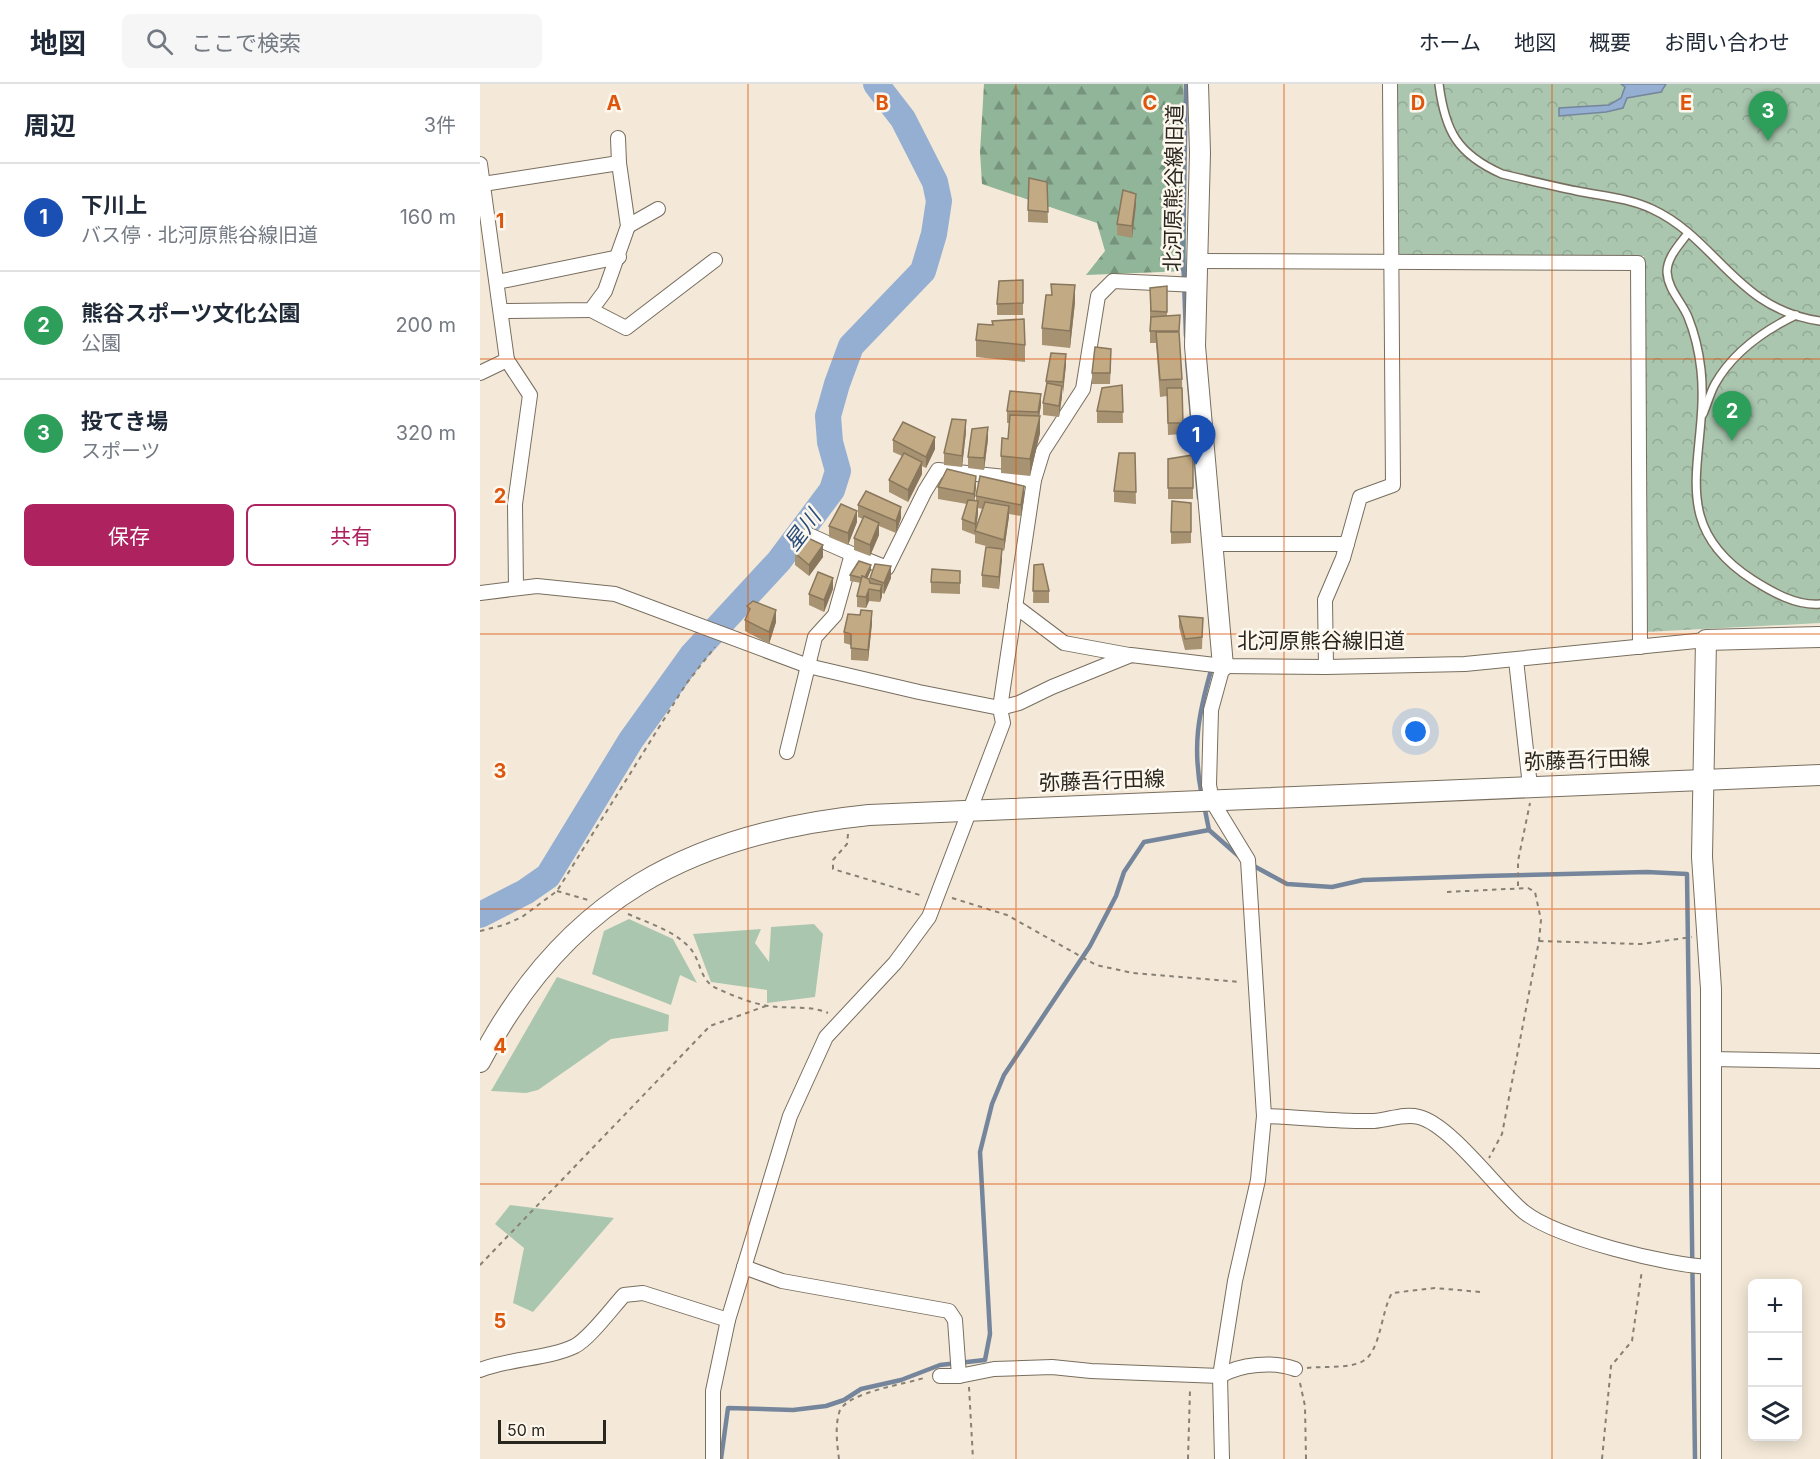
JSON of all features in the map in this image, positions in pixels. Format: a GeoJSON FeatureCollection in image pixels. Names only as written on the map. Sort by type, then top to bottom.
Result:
{"type":"FeatureCollection","features":[{"type":"Feature","properties":{"kind":"street","name":"北河原熊谷線旧道"},"geometry":{"type":"LineString","coordinates":[[1198,84],[1200,153],[1195,346],[1223,666],[1326,667],[1516,660],[1706,640],[1820,637]]}},
{"type":"Feature","properties":{"kind":"street"},"geometry":{"type":"LineString","coordinates":[[1326,667],[1325,600],[1347,544],[1360,497],[1394,485],[1390,84]]}},
{"type":"Feature","properties":{"kind":"street"},"geometry":{"type":"LineString","coordinates":[[591,310],[605,291],[619,257],[628,226],[619,163],[618,138]]}},
{"type":"Feature","properties":{"kind":"street"},"geometry":{"type":"LineString","coordinates":[[483,184],[619,163]]}},
{"type":"Feature","properties":{"kind":"street"},"geometry":{"type":"LineString","coordinates":[[480,164],[507,360],[530,395],[515,504],[516,588]]}},
{"type":"Feature","properties":{"kind":"street"},"geometry":{"type":"LineString","coordinates":[[628,226],[658,209]]}},
{"type":"Feature","properties":{"kind":"street"},"geometry":{"type":"LineString","coordinates":[[497,282],[619,257]]}},
{"type":"Feature","properties":{"kind":"street"},"geometry":{"type":"LineString","coordinates":[[1197,261],[1391,260],[1638,263],[1640,647]]}},
{"type":"Feature","properties":{"kind":"street"},"geometry":{"type":"LineString","coordinates":[[501,311],[591,310],[626,328],[715,261]]}},
{"type":"Feature","properties":{"kind":"street"},"geometry":{"type":"LineString","coordinates":[[712,1459],[713,1391],[728,1320],[790,1116],[826,1037],[840,1019],[895,963],[929,916],[1003,723],[1000,708],[1034,480],[1043,451],[1083,389],[1098,296],[1113,281],[1197,285]]}},
{"type":"Feature","properties":{"kind":"street"},"geometry":{"type":"LineString","coordinates":[[480,373],[507,360]]}},
{"type":"Feature","properties":{"kind":"street"},"geometry":{"type":"LineString","coordinates":[[809,535],[887,568],[925,491],[938,470],[1034,480]]}},
{"type":"Feature","properties":{"kind":"street"},"geometry":{"type":"LineString","coordinates":[[1212,544],[1347,544]]}},
{"type":"Feature","properties":{"kind":"street"},"geometry":{"type":"LineString","coordinates":[[787,752],[815,637],[835,615],[852,554]]}},
{"type":"Feature","properties":{"kind":"street"},"geometry":{"type":"LineString","coordinates":[[480,593],[537,586],[615,594],[808,666],[1000,708],[1019,703],[1131,656]]}},
{"type":"Feature","properties":{"kind":"street"},"geometry":{"type":"LineString","coordinates":[[1015,606],[1064,643],[1131,656],[1223,666],[1211,710],[1209,785],[1212,801],[1248,860],[1264,1116],[1258,1180],[1235,1281],[1220,1376],[1222,1459]]}},
{"type":"Feature","properties":{"kind":"street"},"geometry":{"type":"LineString","coordinates":[[1706,640],[1702,857],[1711,989],[1711,1459]]}},
{"type":"Feature","properties":{"kind":"street"},"geometry":{"type":"LineString","coordinates":[[1516,660],[1530,786]]}},
{"type":"Feature","properties":{"kind":"street","name":"弥藤吾行田線"},"geometry":{"type":"LineString","coordinates":[[480,1062],[497,1030],[531,980],[566,940],[608,906],[691,855],[767,831],[812,821],[969,811],[1820,775]]}},
{"type":"Feature","properties":{"kind":"street"},"geometry":{"type":"LineString","coordinates":[[1710,1059],[1820,1061]]}},
{"type":"Feature","properties":{"kind":"street"},"geometry":{"type":"LineString","coordinates":[[1264,1116],[1376,1121],[1405,1116],[1421,1117],[1482,1166],[1523,1211],[1544,1225],[1565,1234],[1686,1266],[1711,1267]]}},
{"type":"Feature","properties":{"kind":"street"},"geometry":{"type":"LineString","coordinates":[[744,1267],[782,1281],[949,1311],[955,1320],[964,1375]]}},
{"type":"Feature","properties":{"kind":"street"},"geometry":{"type":"LineString","coordinates":[[480,1370],[502,1362],[550,1354],[577,1345],[624,1295],[643,1293],[728,1320]]}},
{"type":"Feature","properties":{"kind":"street"},"geometry":{"type":"LineString","coordinates":[[940,1376],[964,1375],[994,1368],[1052,1367],[1091,1371],[1220,1376],[1233,1368],[1285,1365],[1295,1369]]}},
{"type":"Feature","properties":{"kind":"lane"},"geometry":{"type":"LineString","coordinates":[[1439,84],[1446,122],[1454,138],[1484,166],[1502,174],[1653,209],[1688,233],[1737,282],[1755,295],[1797,315],[1820,321]]}},
{"type":"Feature","properties":{"kind":"lane"},"geometry":{"type":"LineString","coordinates":[[1688,233],[1671,257],[1667,272],[1672,291],[1687,315],[1698,349],[1702,384],[1695,474],[1699,516],[1713,545],[1733,567],[1775,594],[1820,604]]}},
{"type":"Feature","properties":{"kind":"lane"},"geometry":{"type":"LineString","coordinates":[[1701,419],[1715,384],[1733,360],[1772,327],[1797,315]]}},
{"type":"Feature","properties":{"kind":"path"},"geometry":{"type":"LineString","coordinates":[[480,931],[504,926],[522,917],[557,891],[686,684],[724,635]]}},
{"type":"Feature","properties":{"kind":"path"},"geometry":{"type":"LineString","coordinates":[[1518,886],[1518,861],[1530,804],[1530,786]]}},
{"type":"Feature","properties":{"kind":"path"},"geometry":{"type":"LineString","coordinates":[[847,817],[847,844],[833,860],[833,869],[936,897],[978,904],[1007,915],[1096,965],[1133,973],[1256,982]]}},
{"type":"Feature","properties":{"kind":"path"},"geometry":{"type":"LineString","coordinates":[[1447,892],[1518,886],[1535,892],[1541,920],[1502,1134],[1492,1155],[1482,1166]]}},
{"type":"Feature","properties":{"kind":"path"},"geometry":{"type":"LineString","coordinates":[[557,891],[608,906],[667,931],[689,947],[698,960],[703,976],[714,987],[766,1006],[818,1008],[840,1019]]}},
{"type":"Feature","properties":{"kind":"path"},"geometry":{"type":"LineString","coordinates":[[1539,941],[1641,944],[1707,935]]}},
{"type":"Feature","properties":{"kind":"path"},"geometry":{"type":"LineString","coordinates":[[480,1265],[710,1026],[766,1006]]}},
{"type":"Feature","properties":{"kind":"path"},"geometry":{"type":"LineString","coordinates":[[1602,1459],[1611,1366],[1632,1341],[1645,1255]]}},
{"type":"Feature","properties":{"kind":"path"},"geometry":{"type":"LineString","coordinates":[[1306,1459],[1303,1392],[1295,1369],[1363,1361],[1374,1351],[1386,1302],[1392,1293],[1435,1288],[1481,1292]]}},
{"type":"Feature","properties":{"kind":"path"},"geometry":{"type":"LineString","coordinates":[[1188,1459],[1190,1374]]}},
{"type":"Feature","properties":{"kind":"path"},"geometry":{"type":"LineString","coordinates":[[964,1375],[973,1459]]}},
{"type":"Feature","properties":{"kind":"path"},"geometry":{"type":"LineString","coordinates":[[839,1459],[837,1435],[839,1411],[846,1403],[869,1392],[940,1376]]}},
{"type":"Feature","properties":{"kind":"green space"},"geometry":{"type":"Polygon","coordinates":[[[984,84],[1183,84],[1186,153],[1186,271],[1086,275],[1105,251],[1097,223],[982,184],[980,152],[984,84]]]}},
{"type":"Feature","properties":{"kind":"green space"},"geometry":{"type":"Polygon","coordinates":[[[1395,84],[1820,84],[1820,623],[1645,632],[1644,256],[1395,258],[1395,84]]]}},
{"type":"Feature","properties":{"kind":"green space"},"geometry":{"type":"Polygon","coordinates":[[[629,919],[673,939],[697,983],[680,975],[671,1005],[592,974],[604,931],[629,919]]]}},
{"type":"Feature","properties":{"kind":"green space"},"geometry":{"type":"Polygon","coordinates":[[[814,924],[823,934],[815,997],[767,1003],[767,990],[711,982],[693,934],[761,929],[755,943],[769,962],[771,927],[814,924]]]}},
{"type":"Feature","properties":{"kind":"green space"},"geometry":{"type":"Polygon","coordinates":[[[557,977],[669,1015],[668,1031],[611,1039],[538,1090],[526,1093],[491,1091],[557,977]]]}},
{"type":"Feature","properties":{"kind":"green space"},"geometry":{"type":"Polygon","coordinates":[[[510,1205],[614,1218],[533,1312],[513,1303],[524,1248],[495,1224],[510,1205]]]}},
{"type":"Feature","properties":{"kind":"water"},"geometry":{"type":"Polygon","coordinates":[[[1621,84],[1666,84],[1661,92],[1627,98],[1623,108],[1606,112],[1559,116],[1559,108],[1609,105],[1621,98],[1625,87],[1621,84]]]}},
{"type":"Feature","properties":{"kind":"building"},"geometry":{"type":"Polygon","coordinates":[[[1029,178],[1047,182],[1048,212],[1028,210],[1029,178]]]}},
{"type":"Feature","properties":{"kind":"building"},"geometry":{"type":"Polygon","coordinates":[[[1123,190],[1136,194],[1132,226],[1117,224],[1123,190]]]}},
{"type":"Feature","properties":{"kind":"building"},"geometry":{"type":"Polygon","coordinates":[[[1023,280],[1023,303],[997,304],[999,281],[1023,280]]]}},
{"type":"Feature","properties":{"kind":"building"},"geometry":{"type":"Polygon","coordinates":[[[1051,284],[1075,285],[1070,331],[1042,328],[1046,295],[1052,295],[1051,284]]]}},
{"type":"Feature","properties":{"kind":"building"},"geometry":{"type":"Polygon","coordinates":[[[1167,286],[1167,312],[1151,311],[1150,288],[1167,286]]]}},
{"type":"Feature","properties":{"kind":"building"},"geometry":{"type":"Polygon","coordinates":[[[1180,315],[1179,331],[1150,331],[1151,317],[1180,315]]]}},
{"type":"Feature","properties":{"kind":"building"},"geometry":{"type":"Polygon","coordinates":[[[1024,319],[1025,345],[976,340],[978,324],[993,325],[992,321],[1024,319]]]}},
{"type":"Feature","properties":{"kind":"building"},"geometry":{"type":"Polygon","coordinates":[[[1156,332],[1179,332],[1182,379],[1160,380],[1156,332]]]}},
{"type":"Feature","properties":{"kind":"building"},"geometry":{"type":"Polygon","coordinates":[[[1095,347],[1111,349],[1110,373],[1092,373],[1095,347]]]}},
{"type":"Feature","properties":{"kind":"building"},"geometry":{"type":"Polygon","coordinates":[[[1051,353],[1066,354],[1063,382],[1046,381],[1051,353]]]}},
{"type":"Feature","properties":{"kind":"building"},"geometry":{"type":"Polygon","coordinates":[[[1047,383],[1062,386],[1059,406],[1043,403],[1047,383]]]}},
{"type":"Feature","properties":{"kind":"building"},"geometry":{"type":"Polygon","coordinates":[[[1122,385],[1123,412],[1097,411],[1102,388],[1122,385]]]}},
{"type":"Feature","properties":{"kind":"building"},"geometry":{"type":"Polygon","coordinates":[[[1167,388],[1182,388],[1183,423],[1168,423],[1167,388]]]}},
{"type":"Feature","properties":{"kind":"building"},"geometry":{"type":"Polygon","coordinates":[[[1010,391],[1041,394],[1038,412],[1007,411],[1010,391]]]}},
{"type":"Feature","properties":{"kind":"building"},"geometry":{"type":"Polygon","coordinates":[[[1010,415],[1040,416],[1030,459],[1001,456],[1002,438],[1008,439],[1010,415]]]}},
{"type":"Feature","properties":{"kind":"building"},"geometry":{"type":"Polygon","coordinates":[[[952,419],[966,420],[962,456],[944,453],[952,419]]]}},
{"type":"Feature","properties":{"kind":"building"},"geometry":{"type":"Polygon","coordinates":[[[903,422],[935,437],[926,457],[893,440],[903,422]]]}},
{"type":"Feature","properties":{"kind":"building"},"geometry":{"type":"Polygon","coordinates":[[[988,427],[984,458],[968,457],[972,429],[988,427]]]}},
{"type":"Feature","properties":{"kind":"building"},"geometry":{"type":"Polygon","coordinates":[[[904,453],[922,462],[908,490],[889,480],[904,453]]]}},
{"type":"Feature","properties":{"kind":"building"},"geometry":{"type":"Polygon","coordinates":[[[1119,453],[1135,453],[1136,492],[1114,491],[1119,453]]]}},
{"type":"Feature","properties":{"kind":"building"},"geometry":{"type":"Polygon","coordinates":[[[1193,455],[1193,488],[1168,488],[1168,459],[1193,455]]]}},
{"type":"Feature","properties":{"kind":"building"},"geometry":{"type":"Polygon","coordinates":[[[947,469],[976,476],[974,494],[938,487],[947,469]]]}},
{"type":"Feature","properties":{"kind":"building"},"geometry":{"type":"Polygon","coordinates":[[[980,476],[1024,486],[1021,505],[976,496],[980,476]]]}},
{"type":"Feature","properties":{"kind":"building"},"geometry":{"type":"Polygon","coordinates":[[[866,491],[901,507],[896,521],[858,505],[866,491]]]}},
{"type":"Feature","properties":{"kind":"building"},"geometry":{"type":"Polygon","coordinates":[[[968,500],[978,501],[975,524],[962,519],[968,500]]]}},
{"type":"Feature","properties":{"kind":"building"},"geometry":{"type":"Polygon","coordinates":[[[1172,501],[1191,503],[1191,532],[1171,532],[1172,501]]]}},
{"type":"Feature","properties":{"kind":"building"},"geometry":{"type":"Polygon","coordinates":[[[985,502],[1009,506],[1004,540],[975,531],[985,502]]]}},
{"type":"Feature","properties":{"kind":"building"},"geometry":{"type":"Polygon","coordinates":[[[841,504],[857,511],[848,533],[829,526],[841,504]]]}},
{"type":"Feature","properties":{"kind":"building"},"geometry":{"type":"Polygon","coordinates":[[[864,516],[879,523],[870,545],[854,538],[864,516]]]}},
{"type":"Feature","properties":{"kind":"building"},"geometry":{"type":"Polygon","coordinates":[[[806,537],[823,545],[809,565],[795,553],[806,537]]]}},
{"type":"Feature","properties":{"kind":"building"},"geometry":{"type":"Polygon","coordinates":[[[986,547],[1002,549],[999,577],[982,575],[986,547]]]}},
{"type":"Feature","properties":{"kind":"building"},"geometry":{"type":"Polygon","coordinates":[[[859,561],[871,565],[865,577],[862,576],[862,578],[850,575],[859,561]]]}},
{"type":"Feature","properties":{"kind":"building"},"geometry":{"type":"Polygon","coordinates":[[[875,564],[891,566],[884,583],[870,578],[875,564]]]}},
{"type":"Feature","properties":{"kind":"building"},"geometry":{"type":"Polygon","coordinates":[[[1043,564],[1049,591],[1033,591],[1034,565],[1043,564]]]}},
{"type":"Feature","properties":{"kind":"building"},"geometry":{"type":"Polygon","coordinates":[[[932,569],[960,571],[960,583],[931,582],[932,569]]]}},
{"type":"Feature","properties":{"kind":"building"},"geometry":{"type":"Polygon","coordinates":[[[818,572],[833,578],[824,600],[809,594],[818,572]]]}},
{"type":"Feature","properties":{"kind":"building"},"geometry":{"type":"Polygon","coordinates":[[[862,576],[869,579],[870,583],[882,585],[880,591],[869,589],[866,597],[857,596],[862,576]]]}},
{"type":"Feature","properties":{"kind":"building"},"geometry":{"type":"Polygon","coordinates":[[[753,601],[776,610],[769,632],[745,620],[750,609],[747,606],[753,601]]]}},
{"type":"Feature","properties":{"kind":"building"},"geometry":{"type":"Polygon","coordinates":[[[861,610],[872,611],[868,650],[851,648],[851,634],[844,632],[848,614],[860,615],[861,610]]]}},
{"type":"Feature","properties":{"kind":"building"},"geometry":{"type":"Polygon","coordinates":[[[1179,616],[1203,618],[1202,637],[1185,639],[1179,616]]]}},
{"type":"Feature","properties":{"kind":"waterway","name":"星川"},"geometry":{"type":"LineString","coordinates":[[480,915],[525,892],[548,876],[631,740],[692,655],[779,561],[832,490],[838,471],[830,442],[828,416],[851,346],[923,271],[934,234],[939,201],[935,182],[903,119],[876,84]]}},
{"type":"Feature","properties":{"kind":"waterway"},"geometry":{"type":"LineString","coordinates":[[1186,84],[1183,253],[1186,336]]}},
{"type":"Feature","properties":{"kind":"waterway"},"geometry":{"type":"LineString","coordinates":[[1187,360],[1199,498]]}},
{"type":"Feature","properties":{"kind":"waterway"},"geometry":{"type":"LineString","coordinates":[[1202,797],[1197,762],[1198,731],[1212,667]]}},
{"type":"Feature","properties":{"kind":"waterway"},"geometry":{"type":"LineString","coordinates":[[1204,805],[1209,830],[1242,859]]}},
{"type":"Feature","properties":{"kind":"waterway"},"geometry":{"type":"LineString","coordinates":[[721,1459],[728,1408],[793,1410],[826,1406],[844,1400],[861,1389],[901,1380],[940,1365],[985,1360],[990,1334],[980,1152],[992,1104],[1004,1075],[1090,946],[1116,896],[1124,872],[1144,842],[1209,830]]}},
{"type":"Feature","properties":{"kind":"waterway"},"geometry":{"type":"LineString","coordinates":[[1252,865],[1287,884],[1332,887],[1363,880],[1647,872],[1687,874],[1695,1459]]}},
{"type":"Feature","properties":{"kind":"place","name":"投てき場"},"geometry":{"type":"Point","coordinates":[1768,141]}},
{"type":"Feature","properties":{"kind":"place","name":"熊谷スポーツ文化公園"},"geometry":{"type":"Point","coordinates":[1732,441]}},
{"type":"Feature","properties":{"kind":"place","name":"下川上"},"geometry":{"type":"Point","coordinates":[1196,465]}}]}
